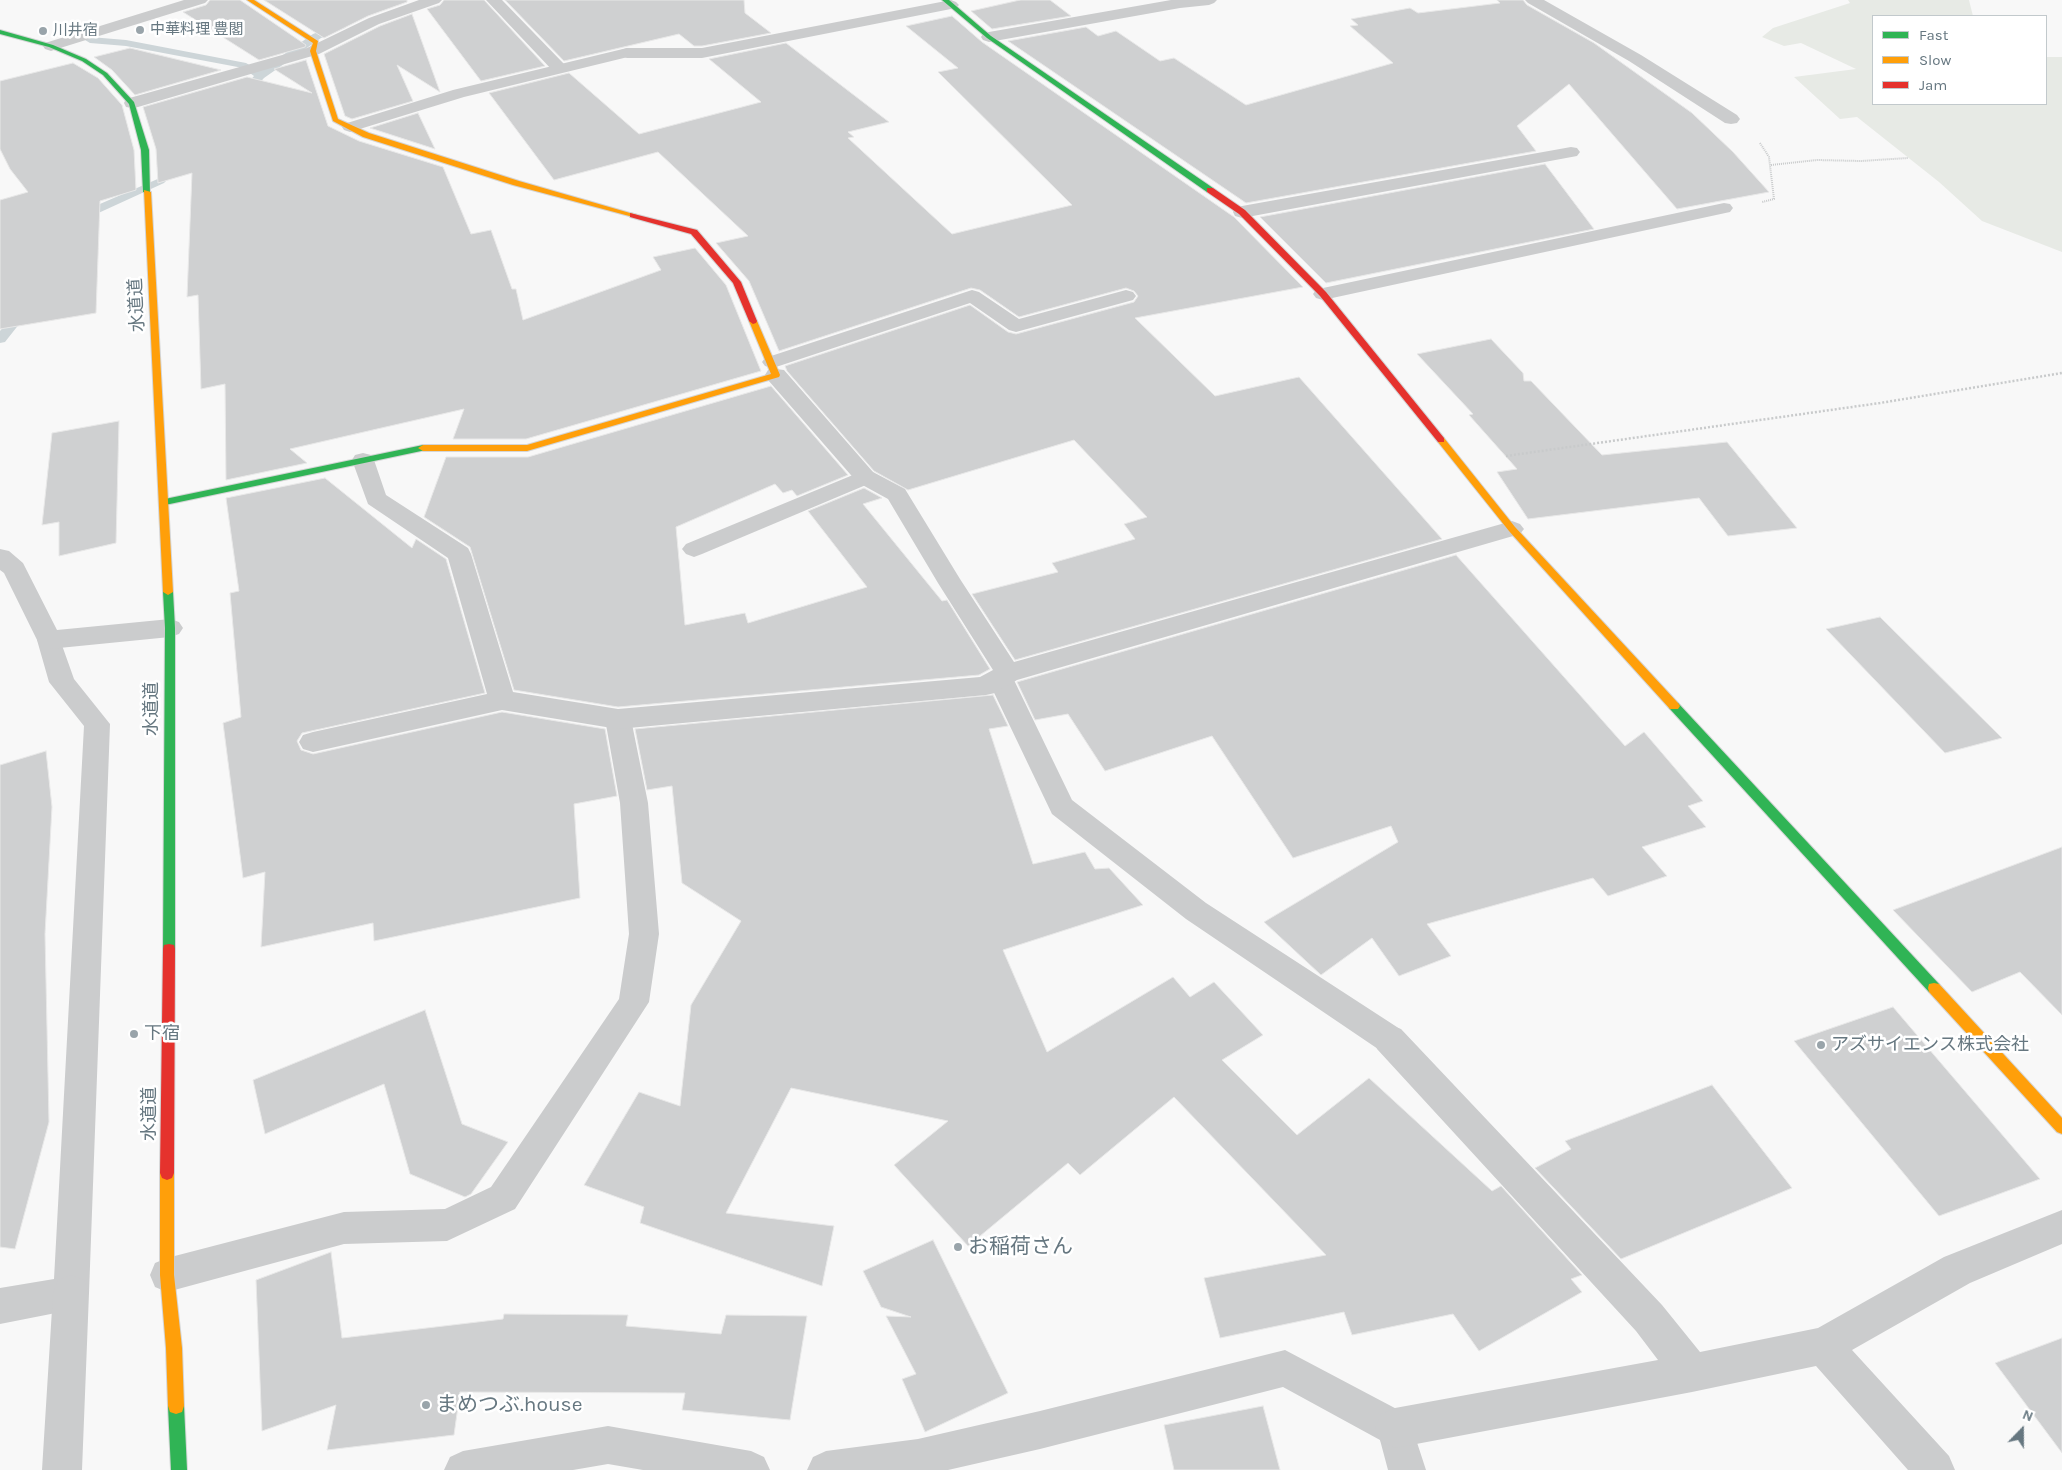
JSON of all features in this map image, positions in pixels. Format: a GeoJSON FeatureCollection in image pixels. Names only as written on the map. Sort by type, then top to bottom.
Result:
{"type":"FeatureCollection","features":[{"type":"Feature","properties":{"kind":"street"},"geometry":{"type":"LineString","coordinates":[[51,46],[200,0]]}},
{"type":"Feature","properties":{"kind":"street"},"geometry":{"type":"LineString","coordinates":[[250,0],[316,42],[313,51],[335,120],[366,135],[516,183],[694,232],[737,282],[774,369],[865,477],[896,494],[1004,676]]}},
{"type":"Feature","properties":{"kind":"street"},"geometry":{"type":"LineString","coordinates":[[132,103],[313,51],[374,21],[434,0]]}},
{"type":"Feature","properties":{"kind":"street"},"geometry":{"type":"LineString","coordinates":[[494,0],[559,68]]}},
{"type":"Feature","properties":{"kind":"street"},"geometry":{"type":"LineString","coordinates":[[989,37],[1180,3],[1208,0]]}},
{"type":"Feature","properties":{"kind":"street"},"geometry":{"type":"LineString","coordinates":[[1533,0],[1635,58],[1731,118]]}},
{"type":"Feature","properties":{"kind":"street"},"geometry":{"type":"LineString","coordinates":[[627,53],[702,53],[948,2],[989,37],[1242,212],[1323,294],[1512,529],[2062,1128]]}},
{"type":"Feature","properties":{"kind":"street","name":"水道道"},"geometry":{"type":"LineString","coordinates":[[0,32],[51,46],[84,60],[105,74],[132,103],[145,150],[165,502],[170,628],[167,1275],[174,1348],[179,1470]]}},
{"type":"Feature","properties":{"kind":"street"},"geometry":{"type":"LineString","coordinates":[[1242,212],[1572,152]]}},
{"type":"Feature","properties":{"kind":"street"},"geometry":{"type":"LineString","coordinates":[[165,502],[424,448],[527,448],[774,369]]}},
{"type":"Feature","properties":{"kind":"street"},"geometry":{"type":"LineString","coordinates":[[363,460],[376,499],[459,554],[502,700]]}},
{"type":"Feature","properties":{"kind":"street"},"geometry":{"type":"LineString","coordinates":[[313,742],[502,700],[618,718],[986,686],[1004,676],[1512,529]]}},
{"type":"Feature","properties":{"kind":"street"},"geometry":{"type":"LineString","coordinates":[[0,557],[14,569],[49,640],[170,628]]}},
{"type":"Feature","properties":{"kind":"street"},"geometry":{"type":"LineString","coordinates":[[1389,1039],[1649,1318],[1692,1373]]}},
{"type":"Feature","properties":{"kind":"street"},"geometry":{"type":"LineString","coordinates":[[1395,1428],[1692,1373],[1823,1346],[1957,1270],[2062,1227]]}},
{"type":"Feature","properties":{"kind":"street"},"geometry":{"type":"LineString","coordinates":[[62,1470],[71,1293]]}},
{"type":"Feature","properties":{"kind":"street"},"geometry":{"type":"LineString","coordinates":[[1823,1346],[1935,1470]]}},
{"type":"Feature","properties":{"kind":"lane"},"geometry":{"type":"LineString","coordinates":[[350,127],[459,93],[627,53]]}},
{"type":"Feature","properties":{"kind":"lane"},"geometry":{"type":"LineString","coordinates":[[1323,294],[1724,208]]}},
{"type":"Feature","properties":{"kind":"lane"},"geometry":{"type":"LineString","coordinates":[[774,369],[972,296],[1016,326],[1126,296]]}},
{"type":"Feature","properties":{"kind":"lane"},"geometry":{"type":"LineString","coordinates":[[694,549],[865,477]]}},
{"type":"Feature","properties":{"kind":"lane"},"geometry":{"type":"LineString","coordinates":[[0,1306],[71,1293],[96,724],[62,682],[49,640]]}},
{"type":"Feature","properties":{"kind":"lane"},"geometry":{"type":"LineString","coordinates":[[1004,676],[1062,808],[1196,911],[1389,1039]]}},
{"type":"Feature","properties":{"kind":"lane"},"geometry":{"type":"LineString","coordinates":[[167,1275],[344,1228],[447,1225],[503,1198],[634,1002],[644,934],[634,803],[618,718]]}},
{"type":"Feature","properties":{"kind":"lane"},"geometry":{"type":"LineString","coordinates":[[826,1470],[918,1458],[1040,1430],[1285,1368],[1395,1428],[1406,1470]]}},
{"type":"Feature","properties":{"kind":"lane"},"geometry":{"type":"LineString","coordinates":[[463,1470],[608,1445],[751,1470]]}},
{"type":"Feature","properties":{"kind":"path"},"geometry":{"type":"LineString","coordinates":[[1731,118],[1760,143],[1769,157],[1774,199],[1764,201]]}},
{"type":"Feature","properties":{"kind":"path"},"geometry":{"type":"LineString","coordinates":[[1771,165],[1817,160],[1861,161],[1908,158]]}},
{"type":"Feature","properties":{"kind":"path"},"geometry":{"type":"LineString","coordinates":[[1459,463],[1870,405],[2062,373]]}},
{"type":"Feature","properties":{"kind":"shaded area"},"geometry":{"type":"Polygon","coordinates":[[[1848,0],[1969,0],[1973,15],[1872,15],[1872,105],[2047,105],[2047,57],[2062,57],[2062,252],[1982,221],[1939,182],[1857,117],[1840,119],[1794,77],[1856,69],[1801,43],[1784,46],[1762,37],[1773,28],[1850,3],[1848,0]]]}},
{"type":"Feature","properties":{"kind":"building"},"geometry":{"type":"Polygon","coordinates":[[[210,0],[240,0],[306,45],[305,47],[259,60],[183,12],[206,5],[210,0]]]}},
{"type":"Feature","properties":{"kind":"building"},"geometry":{"type":"Polygon","coordinates":[[[264,0],[407,0],[407,2],[368,16],[324,38],[264,0]]]}},
{"type":"Feature","properties":{"kind":"building"},"geometry":{"type":"Polygon","coordinates":[[[444,0],[484,0],[545,66],[481,81],[427,9],[440,5],[444,0]]]}},
{"type":"Feature","properties":{"kind":"building"},"geometry":{"type":"Polygon","coordinates":[[[505,0],[744,0],[745,13],[771,33],[702,46],[694,46],[679,34],[564,61],[505,0]]]}},
{"type":"Feature","properties":{"kind":"building"},"geometry":{"type":"Polygon","coordinates":[[[1020,0],[1050,0],[1071,16],[992,29],[971,11],[1020,0]]]}},
{"type":"Feature","properties":{"kind":"building"},"geometry":{"type":"Polygon","coordinates":[[[1497,0],[1523,0],[1527,5],[1594,43],[1692,113],[1733,152],[1769,192],[1677,209],[1569,84],[1517,126],[1536,151],[1246,203],[1008,41],[1086,27],[1098,36],[1116,31],[1160,61],[1174,58],[1246,105],[1393,63],[1350,26],[1358,25],[1351,19],[1410,8],[1418,13],[1500,3],[1497,0]]]}},
{"type":"Feature","properties":{"kind":"building"},"geometry":{"type":"Polygon","coordinates":[[[412,14],[440,92],[397,65],[413,101],[352,119],[345,116],[324,54],[380,26],[412,14]]]}},
{"type":"Feature","properties":{"kind":"building"},"geometry":{"type":"Polygon","coordinates":[[[952,16],[982,42],[1234,217],[1303,287],[1135,318],[1215,396],[1299,377],[1442,539],[1015,660],[972,594],[1058,572],[1052,563],[1135,539],[1124,524],[1147,517],[1074,440],[908,490],[874,471],[787,371],[785,366],[970,305],[1008,332],[1016,334],[1134,302],[1138,296],[1134,291],[1126,288],[1019,317],[980,290],[971,288],[779,351],[749,281],[716,243],[748,236],[658,152],[554,180],[489,93],[569,73],[639,134],[761,102],[709,59],[786,43],[889,122],[848,132],[854,137],[848,138],[952,234],[1072,205],[938,72],[958,68],[906,26],[952,16]]]}},
{"type":"Feature","properties":{"kind":"building"},"geometry":{"type":"Polygon","coordinates":[[[130,48],[221,70],[135,95],[112,70],[94,57],[130,48]]]}},
{"type":"Feature","properties":{"kind":"building"},"geometry":{"type":"Polygon","coordinates":[[[306,60],[328,126],[359,141],[443,167],[471,234],[491,230],[512,289],[516,289],[523,320],[661,270],[653,257],[695,248],[726,285],[761,371],[526,439],[453,439],[464,409],[290,449],[307,463],[226,480],[225,384],[201,389],[198,295],[187,297],[192,173],[158,183],[156,149],[143,107],[247,77],[312,93],[274,69],[306,60]]]}},
{"type":"Feature","properties":{"kind":"building"},"geometry":{"type":"Polygon","coordinates":[[[73,63],[98,78],[122,105],[134,150],[136,190],[100,201],[96,313],[0,329],[0,200],[28,192],[10,169],[0,149],[0,81],[73,63]]]}},
{"type":"Feature","properties":{"kind":"building"},"geometry":{"type":"Polygon","coordinates":[[[418,113],[435,149],[370,128],[418,113]]]}},
{"type":"Feature","properties":{"kind":"building"},"geometry":{"type":"Polygon","coordinates":[[[1545,164],[1594,229],[1326,283],[1260,217],[1545,164]]]}},
{"type":"Feature","properties":{"kind":"building"},"geometry":{"type":"Polygon","coordinates":[[[1491,339],[1523,373],[1524,381],[1531,381],[1602,455],[1727,442],[1797,528],[1728,536],[1699,498],[1528,519],[1497,472],[1517,469],[1469,415],[1473,414],[1417,354],[1491,339]]]}},
{"type":"Feature","properties":{"kind":"building"},"geometry":{"type":"Polygon","coordinates":[[[771,386],[848,475],[797,496],[792,490],[783,493],[775,484],[676,527],[685,625],[745,613],[748,623],[867,587],[808,511],[864,488],[882,498],[863,504],[942,601],[947,600],[990,669],[979,675],[618,707],[514,690],[470,547],[424,517],[446,457],[528,457],[771,386]]]}},
{"type":"Feature","properties":{"kind":"building"},"geometry":{"type":"Polygon","coordinates":[[[119,421],[116,543],[59,556],[59,522],[42,525],[52,433],[119,421]]]}},
{"type":"Feature","properties":{"kind":"building"},"geometry":{"type":"Polygon","coordinates":[[[325,478],[412,548],[416,539],[446,559],[485,693],[302,733],[297,741],[301,750],[313,754],[502,712],[605,729],[617,796],[574,804],[580,898],[374,941],[373,923],[261,947],[265,872],[243,878],[223,723],[241,717],[230,593],[239,591],[226,498],[325,478]]]}},
{"type":"Feature","properties":{"kind":"building"},"geometry":{"type":"Polygon","coordinates":[[[1456,555],[1625,746],[1644,732],[1703,801],[1688,806],[1706,827],[1642,847],[1667,876],[1608,896],[1593,878],[1427,924],[1451,956],[1399,976],[1372,938],[1321,975],[1264,922],[1398,842],[1391,826],[1293,858],[1212,736],[1105,771],[1068,714],[1035,720],[1017,682],[1456,555]]]}},
{"type":"Feature","properties":{"kind":"building"},"geometry":{"type":"Polygon","coordinates":[[[1880,617],[2002,738],[1945,753],[1826,629],[1880,617]]]}},
{"type":"Feature","properties":{"kind":"building"},"geometry":{"type":"Polygon","coordinates":[[[993,695],[1008,726],[989,729],[1033,864],[1085,852],[1095,869],[1109,868],[1143,905],[1003,950],[1047,1052],[1173,977],[1190,997],[1214,982],[1263,1035],[1222,1060],[1297,1135],[1369,1078],[1492,1191],[1501,1186],[1582,1275],[1571,1279],[1582,1292],[1479,1351],[1453,1314],[1352,1335],[1344,1312],[1220,1338],[1204,1278],[1326,1255],[1174,1097],[1080,1175],[1068,1163],[968,1246],[894,1165],[948,1121],[791,1088],[726,1213],[834,1226],[822,1286],[640,1223],[644,1207],[584,1185],[639,1092],[680,1106],[691,1005],[741,921],[682,883],[672,786],[647,790],[635,729],[993,695]]]}},
{"type":"Feature","properties":{"kind":"building"},"geometry":{"type":"Polygon","coordinates":[[[46,751],[52,807],[45,934],[49,1122],[15,1249],[0,1247],[0,765],[46,751]]]}},
{"type":"Feature","properties":{"kind":"building"},"geometry":{"type":"Polygon","coordinates":[[[2062,847],[2062,1015],[2020,972],[1972,992],[1893,910],[2062,847]]]}},
{"type":"Feature","properties":{"kind":"building"},"geometry":{"type":"Polygon","coordinates":[[[1893,1007],[2040,1179],[1939,1216],[1794,1041],[1893,1007]]]}},
{"type":"Feature","properties":{"kind":"building"},"geometry":{"type":"Polygon","coordinates":[[[425,1010],[462,1124],[508,1142],[471,1194],[465,1197],[410,1174],[384,1084],[265,1134],[253,1080],[425,1010]]]}},
{"type":"Feature","properties":{"kind":"building"},"geometry":{"type":"Polygon","coordinates":[[[1712,1085],[1792,1188],[1621,1259],[1535,1168],[1571,1149],[1565,1141],[1712,1085]]]}},
{"type":"Feature","properties":{"kind":"building"},"geometry":{"type":"Polygon","coordinates":[[[933,1240],[1008,1393],[925,1432],[902,1379],[916,1374],[886,1316],[911,1317],[881,1307],[863,1271],[933,1240]]]}},
{"type":"Feature","properties":{"kind":"building"},"geometry":{"type":"Polygon","coordinates":[[[331,1252],[342,1338],[503,1319],[504,1314],[628,1315],[626,1326],[721,1334],[726,1315],[807,1316],[790,1420],[682,1410],[685,1393],[460,1392],[454,1435],[327,1450],[336,1405],[262,1431],[256,1280],[331,1252]]]}},
{"type":"Feature","properties":{"kind":"building"},"geometry":{"type":"Polygon","coordinates":[[[2062,1338],[2062,1453],[1995,1363],[2062,1338]]]}},
{"type":"Feature","properties":{"kind":"building"},"geometry":{"type":"Polygon","coordinates":[[[1263,1406],[1280,1470],[1174,1470],[1164,1425],[1263,1406]]]}},
{"type":"Feature","properties":{"kind":"waterway"},"geometry":{"type":"LineString","coordinates":[[260,76],[317,36],[342,26]]}},
{"type":"Feature","properties":{"kind":"waterway"},"geometry":{"type":"LineString","coordinates":[[90,40],[126,43],[246,66],[260,76]]}},
{"type":"Feature","properties":{"kind":"waterway"},"geometry":{"type":"LineString","coordinates":[[241,97],[260,76]]}},
{"type":"Feature","properties":{"kind":"waterway"},"geometry":{"type":"LineString","coordinates":[[83,224],[90,213],[160,181]]}},
{"type":"Feature","properties":{"kind":"waterway"},"geometry":{"type":"LineString","coordinates":[[0,339],[25,309]]}},
{"type":"Feature","properties":{"kind":"traffic: fast"},"geometry":{"type":"LineString","coordinates":[[945,0],[989,37],[1210,190]]}},
{"type":"Feature","properties":{"kind":"traffic: fast"},"geometry":{"type":"LineString","coordinates":[[0,32],[51,46],[84,60],[105,74],[132,103],[145,150],[147,192]]}},
{"type":"Feature","properties":{"kind":"traffic: fast"},"geometry":{"type":"LineString","coordinates":[[165,502],[423,448]]}},
{"type":"Feature","properties":{"kind":"traffic: fast"},"geometry":{"type":"LineString","coordinates":[[168,592],[170,628],[169,949]]}},
{"type":"Feature","properties":{"kind":"traffic: fast"},"geometry":{"type":"LineString","coordinates":[[1674,706],[1934,988]]}},
{"type":"Feature","properties":{"kind":"traffic: fast"},"geometry":{"type":"LineString","coordinates":[[176,1406],[179,1470]]}},
{"type":"Feature","properties":{"kind":"traffic: slow"},"geometry":{"type":"LineString","coordinates":[[250,0],[316,42],[313,51],[335,120],[366,135],[516,183],[633,215]]}},
{"type":"Feature","properties":{"kind":"traffic: slow"},"geometry":{"type":"LineString","coordinates":[[147,192],[168,592]]}},
{"type":"Feature","properties":{"kind":"traffic: slow"},"geometry":{"type":"LineString","coordinates":[[423,448],[527,448],[776,375],[753,321]]}},
{"type":"Feature","properties":{"kind":"traffic: slow"},"geometry":{"type":"LineString","coordinates":[[1441,440],[1512,529],[1674,706]]}},
{"type":"Feature","properties":{"kind":"traffic: slow"},"geometry":{"type":"LineString","coordinates":[[1934,988],[2062,1128]]}},
{"type":"Feature","properties":{"kind":"traffic: slow"},"geometry":{"type":"LineString","coordinates":[[167,1173],[167,1275],[174,1348],[176,1406]]}},
{"type":"Feature","properties":{"kind":"traffic: jam"},"geometry":{"type":"LineString","coordinates":[[1210,190],[1242,212],[1323,294],[1441,440]]}},
{"type":"Feature","properties":{"kind":"traffic: jam"},"geometry":{"type":"LineString","coordinates":[[633,215],[694,232],[737,282],[753,321]]}},
{"type":"Feature","properties":{"kind":"traffic: jam"},"geometry":{"type":"LineString","coordinates":[[167,1173],[169,949]]}},
{"type":"Feature","properties":{"kind":"place","name":"中華料理 豊閣"},"geometry":{"type":"Point","coordinates":[140,30]}},
{"type":"Feature","properties":{"kind":"place","name":"川井宿"},"geometry":{"type":"Point","coordinates":[43,31]}},
{"type":"Feature","properties":{"kind":"place","name":"下宿"},"geometry":{"type":"Point","coordinates":[134,1034]}},
{"type":"Feature","properties":{"kind":"place","name":"アズサイエンス株式会社"},"geometry":{"type":"Point","coordinates":[1821,1045]}},
{"type":"Feature","properties":{"kind":"place","name":"お稲荷さん"},"geometry":{"type":"Point","coordinates":[958,1247]}},
{"type":"Feature","properties":{"kind":"place","name":"まめつぶ.house"},"geometry":{"type":"Point","coordinates":[426,1405]}}]}
